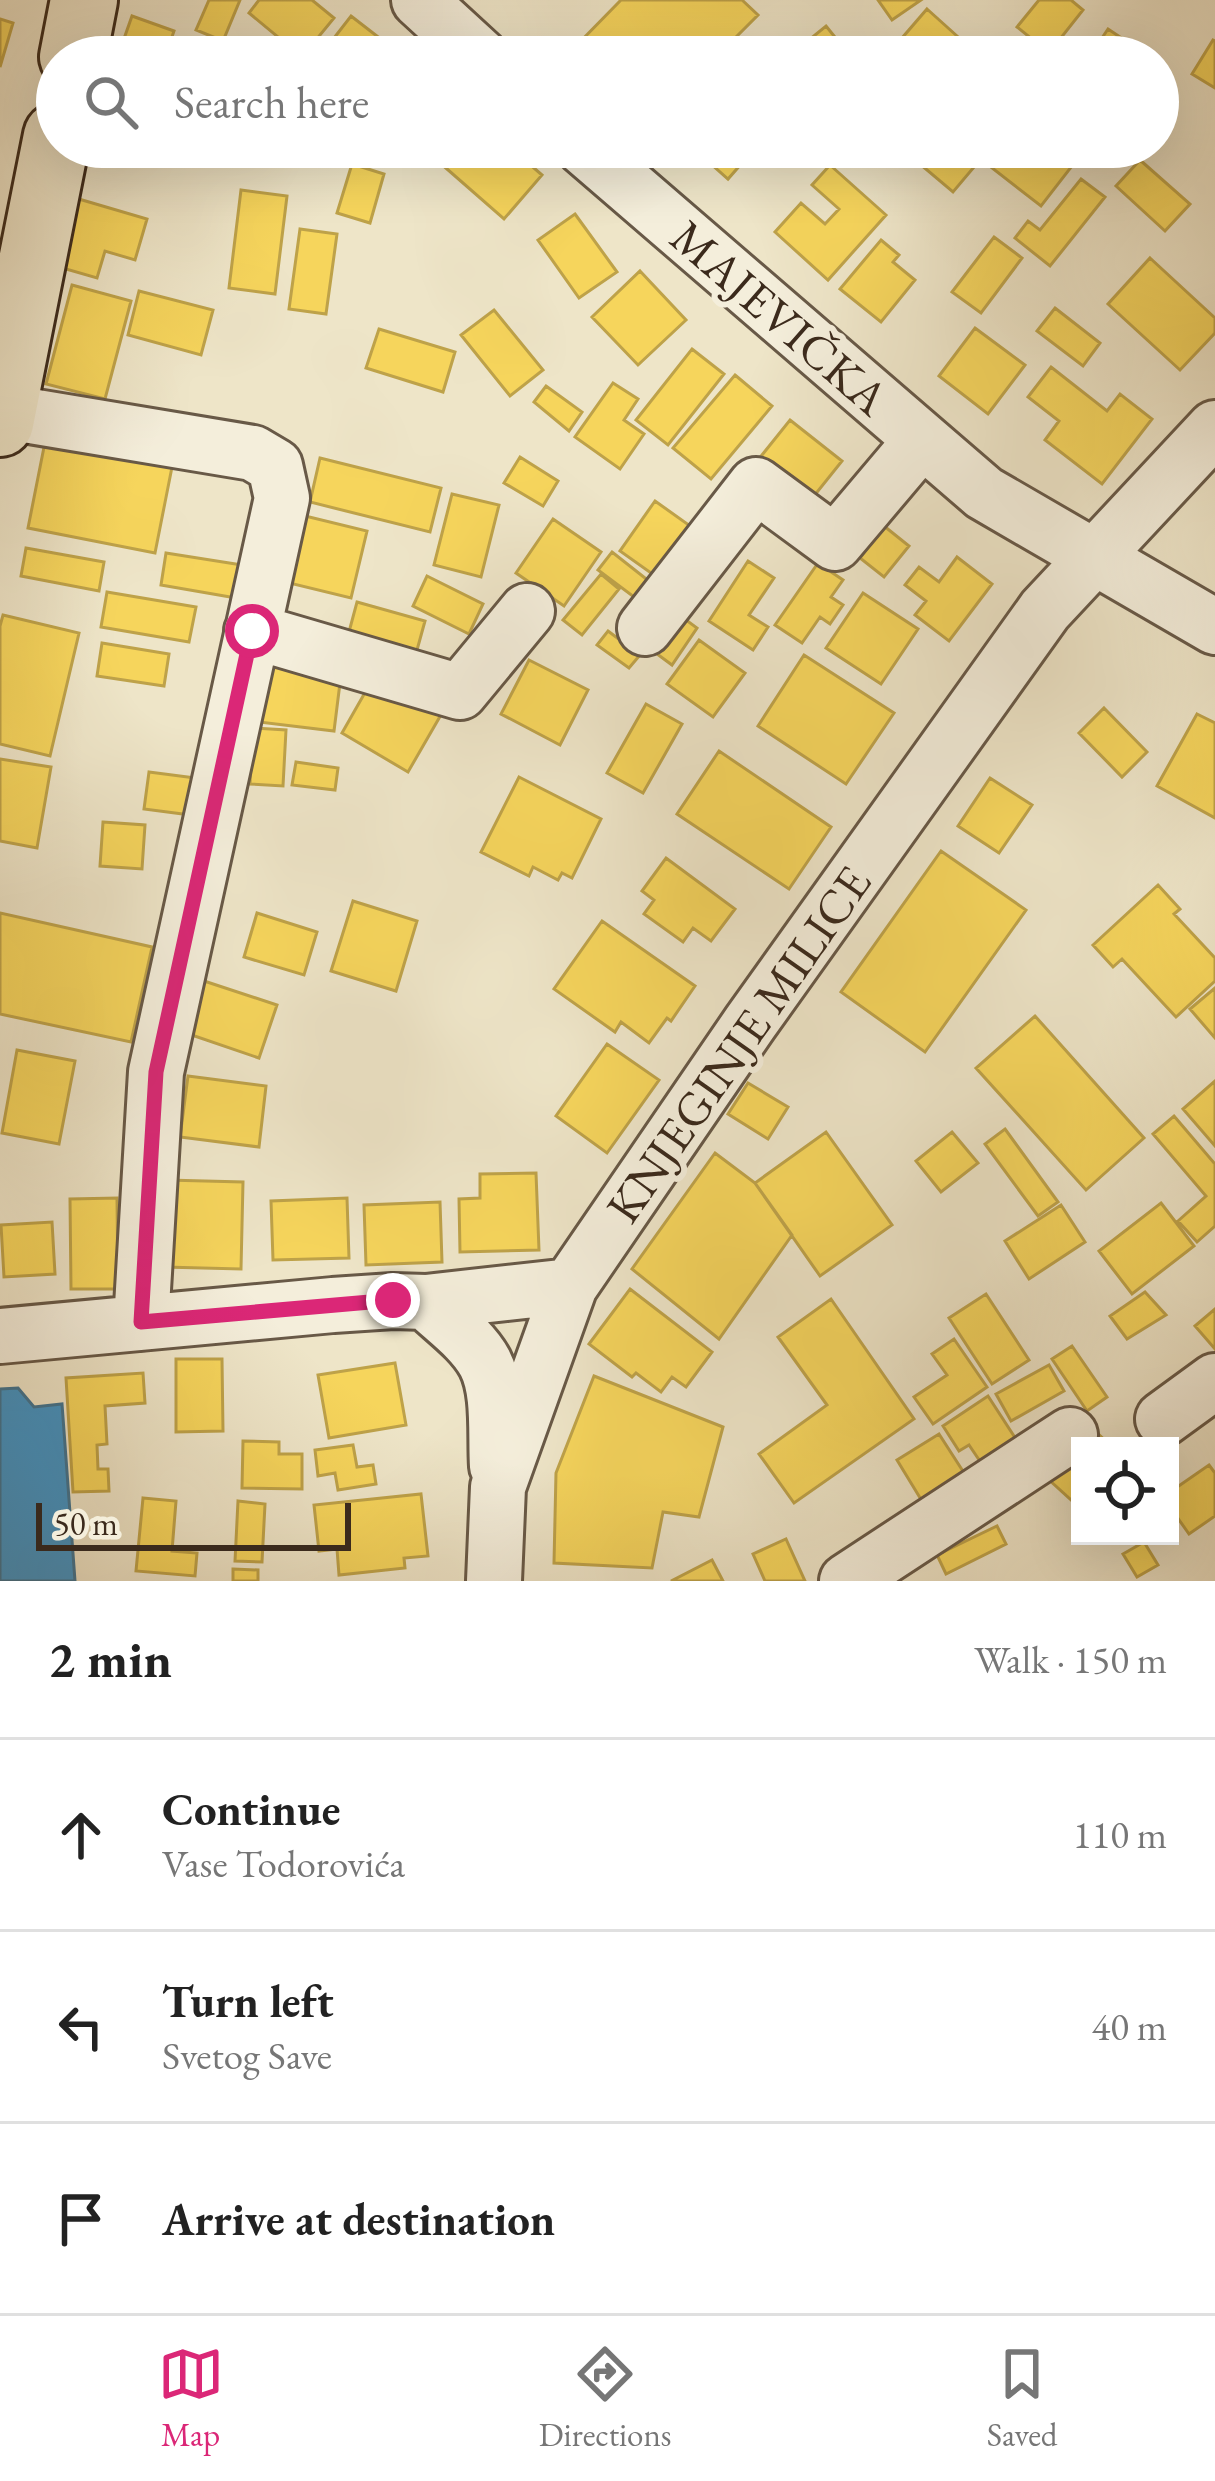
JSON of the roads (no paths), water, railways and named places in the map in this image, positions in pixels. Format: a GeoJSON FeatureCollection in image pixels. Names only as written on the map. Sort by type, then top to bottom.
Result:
{"type":"FeatureCollection","features":[{"type":"Feature","properties":{"kind":"main road"},"geometry":{"type":"LineString","coordinates":[[77,36],[84,0]]}},
{"type":"Feature","properties":{"kind":"main road"},"geometry":{"type":"LineString","coordinates":[[1,415],[51,168]]}},
{"type":"Feature","properties":{"kind":"street"},"geometry":{"type":"LineString","coordinates":[[419,0],[458,36]]}},
{"type":"Feature","properties":{"kind":"street","name":"MAJEVIČKA"},"geometry":{"type":"LineString","coordinates":[[607,168],[984,494],[1215,627]]}},
{"type":"Feature","properties":{"kind":"street"},"geometry":{"type":"LineString","coordinates":[[1,415],[254,453],[275,466],[282,498],[156,1072],[141,1322]]}},
{"type":"Feature","properties":{"kind":"street","name":"KNJEGINJE MILICE"},"geometry":{"type":"LineString","coordinates":[[494,1581],[498,1486],[570,1286],[750,1023],[1031,629],[1215,428]]}},
{"type":"Feature","properties":{"kind":"street","name":"MAJEVIČKA"},"geometry":{"type":"LineString","coordinates":[[645,628],[756,485],[835,543],[922,440]]}},
{"type":"Feature","properties":{"kind":"street"},"geometry":{"type":"LineString","coordinates":[[252,631],[460,692],[527,611]]}},
{"type":"Feature","properties":{"kind":"street"},"geometry":{"type":"LineString","coordinates":[[0,1336],[570,1286]]}},
{"type":"Feature","properties":{"kind":"street"},"geometry":{"type":"LineString","coordinates":[[426,1302],[472,1345],[487,1366],[498,1486]]}},
{"type":"Feature","properties":{"kind":"street"},"geometry":{"type":"LineString","coordinates":[[1162,1419],[1215,1382]]}},
{"type":"Feature","properties":{"kind":"street"},"geometry":{"type":"LineString","coordinates":[[847,1581],[1070,1435]]}}]}
